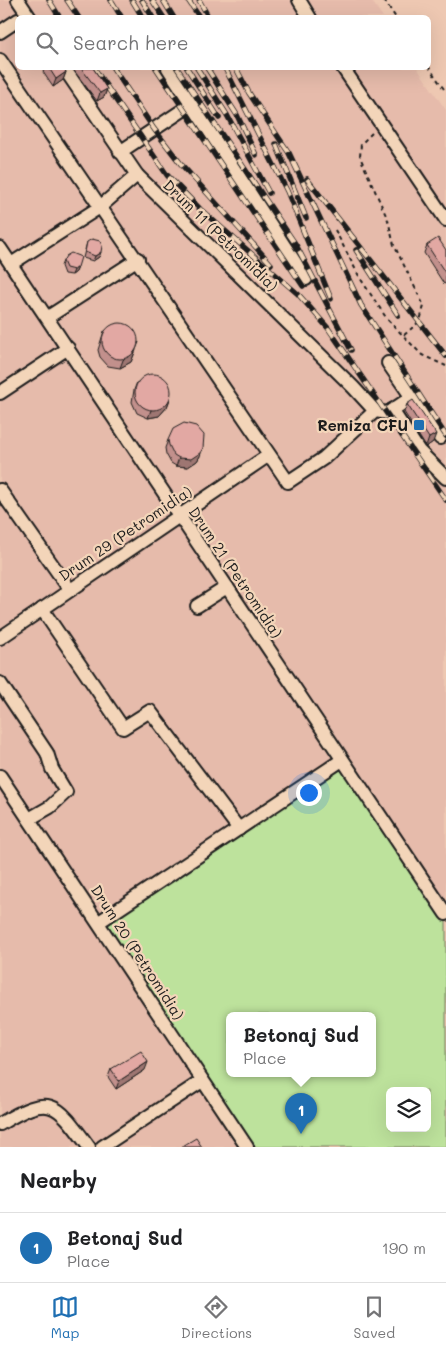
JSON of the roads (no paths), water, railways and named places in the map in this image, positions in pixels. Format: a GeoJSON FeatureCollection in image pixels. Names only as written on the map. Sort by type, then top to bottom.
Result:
{"type":"FeatureCollection","features":[{"type":"Feature","properties":{"kind":"lane"},"geometry":{"type":"LineString","coordinates":[[18,0],[23,15]]}},
{"type":"Feature","properties":{"kind":"lane"},"geometry":{"type":"LineString","coordinates":[[299,0],[308,15]]}},
{"type":"Feature","properties":{"kind":"lane"},"geometry":{"type":"LineString","coordinates":[[0,32],[15,23]]}},
{"type":"Feature","properties":{"kind":"lane"},"geometry":{"type":"LineString","coordinates":[[0,60],[100,207],[138,259],[288,482],[324,458],[375,411],[388,413],[412,397]]}},
{"type":"Feature","properties":{"kind":"lane","name":"Drum 11 (Petromidia)"},"geometry":{"type":"LineString","coordinates":[[65,70],[137,175],[353,387],[375,411]]}},
{"type":"Feature","properties":{"kind":"lane"},"geometry":{"type":"LineString","coordinates":[[169,70],[306,279]]}},
{"type":"Feature","properties":{"kind":"lane"},"geometry":{"type":"LineString","coordinates":[[345,70],[446,220]]}},
{"type":"Feature","properties":{"kind":"lane"},"geometry":{"type":"LineString","coordinates":[[120,152],[192,104]]}},
{"type":"Feature","properties":{"kind":"lane"},"geometry":{"type":"LineString","coordinates":[[11,264],[100,207],[137,175]]}},
{"type":"Feature","properties":{"kind":"lane","name":"Drum 21 (Petromidia)"},"geometry":{"type":"LineString","coordinates":[[0,248],[446,914]]}},
{"type":"Feature","properties":{"kind":"lane"},"geometry":{"type":"LineString","coordinates":[[48,317],[138,259]]}},
{"type":"Feature","properties":{"kind":"lane"},"geometry":{"type":"LineString","coordinates":[[0,394],[68,348]]}},
{"type":"Feature","properties":{"kind":"lane"},"geometry":{"type":"LineString","coordinates":[[388,363],[440,438]]}},
{"type":"Feature","properties":{"kind":"lane"},"geometry":{"type":"LineString","coordinates":[[392,410],[419,451],[446,478]]}},
{"type":"Feature","properties":{"kind":"lane","name":"Drum 29 (Petromidia)"},"geometry":{"type":"LineString","coordinates":[[0,638],[269,455]]}},
{"type":"Feature","properties":{"kind":"lane"},"geometry":{"type":"LineString","coordinates":[[0,490],[70,590]]}},
{"type":"Feature","properties":{"kind":"lane"},"geometry":{"type":"LineString","coordinates":[[197,606],[227,587]]}},
{"type":"Feature","properties":{"kind":"lane"},"geometry":{"type":"LineString","coordinates":[[42,609],[123,728],[150,711],[239,829]]}},
{"type":"Feature","properties":{"kind":"lane"},"geometry":{"type":"LineString","coordinates":[[0,683],[47,753],[52,769],[66,792],[50,807],[29,820]]}},
{"type":"Feature","properties":{"kind":"lane"},"geometry":{"type":"LineString","coordinates":[[99,922],[342,760]]}},
{"type":"Feature","properties":{"kind":"lane","name":"Drum 20 (Petromidia)"},"geometry":{"type":"LineString","coordinates":[[0,776],[247,1147]]}},
{"type":"Feature","properties":{"kind":"lane"},"geometry":{"type":"LineString","coordinates":[[102,1147],[202,1080]]}},
{"type":"Feature","properties":{"kind":"lane"},"geometry":{"type":"LineString","coordinates":[[0,1124],[24,1109],[46,1105],[66,1115],[89,1147]]}},
{"type":"Feature","properties":{"kind":"railway"},"geometry":{"type":"LineString","coordinates":[[49,0],[58,15]]}},
{"type":"Feature","properties":{"kind":"railway"},"geometry":{"type":"LineString","coordinates":[[67,0],[77,15]]}},
{"type":"Feature","properties":{"kind":"railway"},"geometry":{"type":"LineString","coordinates":[[111,0],[120,15]]}},
{"type":"Feature","properties":{"kind":"railway"},"geometry":{"type":"LineString","coordinates":[[132,0],[141,15]]}},
{"type":"Feature","properties":{"kind":"railway"},"geometry":{"type":"LineString","coordinates":[[142,0],[151,15]]}},
{"type":"Feature","properties":{"kind":"railway"},"geometry":{"type":"LineString","coordinates":[[152,0],[162,15]]}},
{"type":"Feature","properties":{"kind":"railway"},"geometry":{"type":"LineString","coordinates":[[163,0],[172,15]]}},
{"type":"Feature","properties":{"kind":"railway"},"geometry":{"type":"LineString","coordinates":[[188,0],[198,15]]}},
{"type":"Feature","properties":{"kind":"railway"},"geometry":{"type":"LineString","coordinates":[[199,0],[207,15]]}},
{"type":"Feature","properties":{"kind":"railway"},"geometry":{"type":"LineString","coordinates":[[95,70],[167,175],[200,209],[298,294],[328,328],[446,500]]}},
{"type":"Feature","properties":{"kind":"railway"},"geometry":{"type":"LineString","coordinates":[[114,70],[154,129],[181,164],[271,264]]}},
{"type":"Feature","properties":{"kind":"railway"},"geometry":{"type":"LineString","coordinates":[[157,70],[303,286]]}},
{"type":"Feature","properties":{"kind":"railway"},"geometry":{"type":"LineString","coordinates":[[178,70],[296,245],[351,350]]}},
{"type":"Feature","properties":{"kind":"railway"},"geometry":{"type":"LineString","coordinates":[[188,70],[219,118]]}},
{"type":"Feature","properties":{"kind":"railway"},"geometry":{"type":"LineString","coordinates":[[198,70],[227,115],[269,193]]}},
{"type":"Feature","properties":{"kind":"railway"},"geometry":{"type":"LineString","coordinates":[[208,70],[237,115],[256,155]]}},
{"type":"Feature","properties":{"kind":"railway"},"geometry":{"type":"LineString","coordinates":[[226,70],[287,191],[331,299]]}},
{"type":"Feature","properties":{"kind":"railway"},"geometry":{"type":"LineString","coordinates":[[237,70],[249,93],[289,153],[361,305],[446,436]]}},
{"type":"Feature","properties":{"kind":"railway"},"geometry":{"type":"LineString","coordinates":[[276,144],[306,218]]}},
{"type":"Feature","properties":{"kind":"railway"},"geometry":{"type":"LineString","coordinates":[[307,179],[446,356]]}},
{"type":"Feature","properties":{"kind":"railway"},"geometry":{"type":"LineString","coordinates":[[356,250],[398,315]]}},
{"type":"Feature","properties":{"kind":"place","name":"Remiza CFU"},"geometry":{"type":"Point","coordinates":[419,425]}},
{"type":"Feature","properties":{"kind":"place","name":"Betonaj Sud"},"geometry":{"type":"Point","coordinates":[301,1134]}}]}
